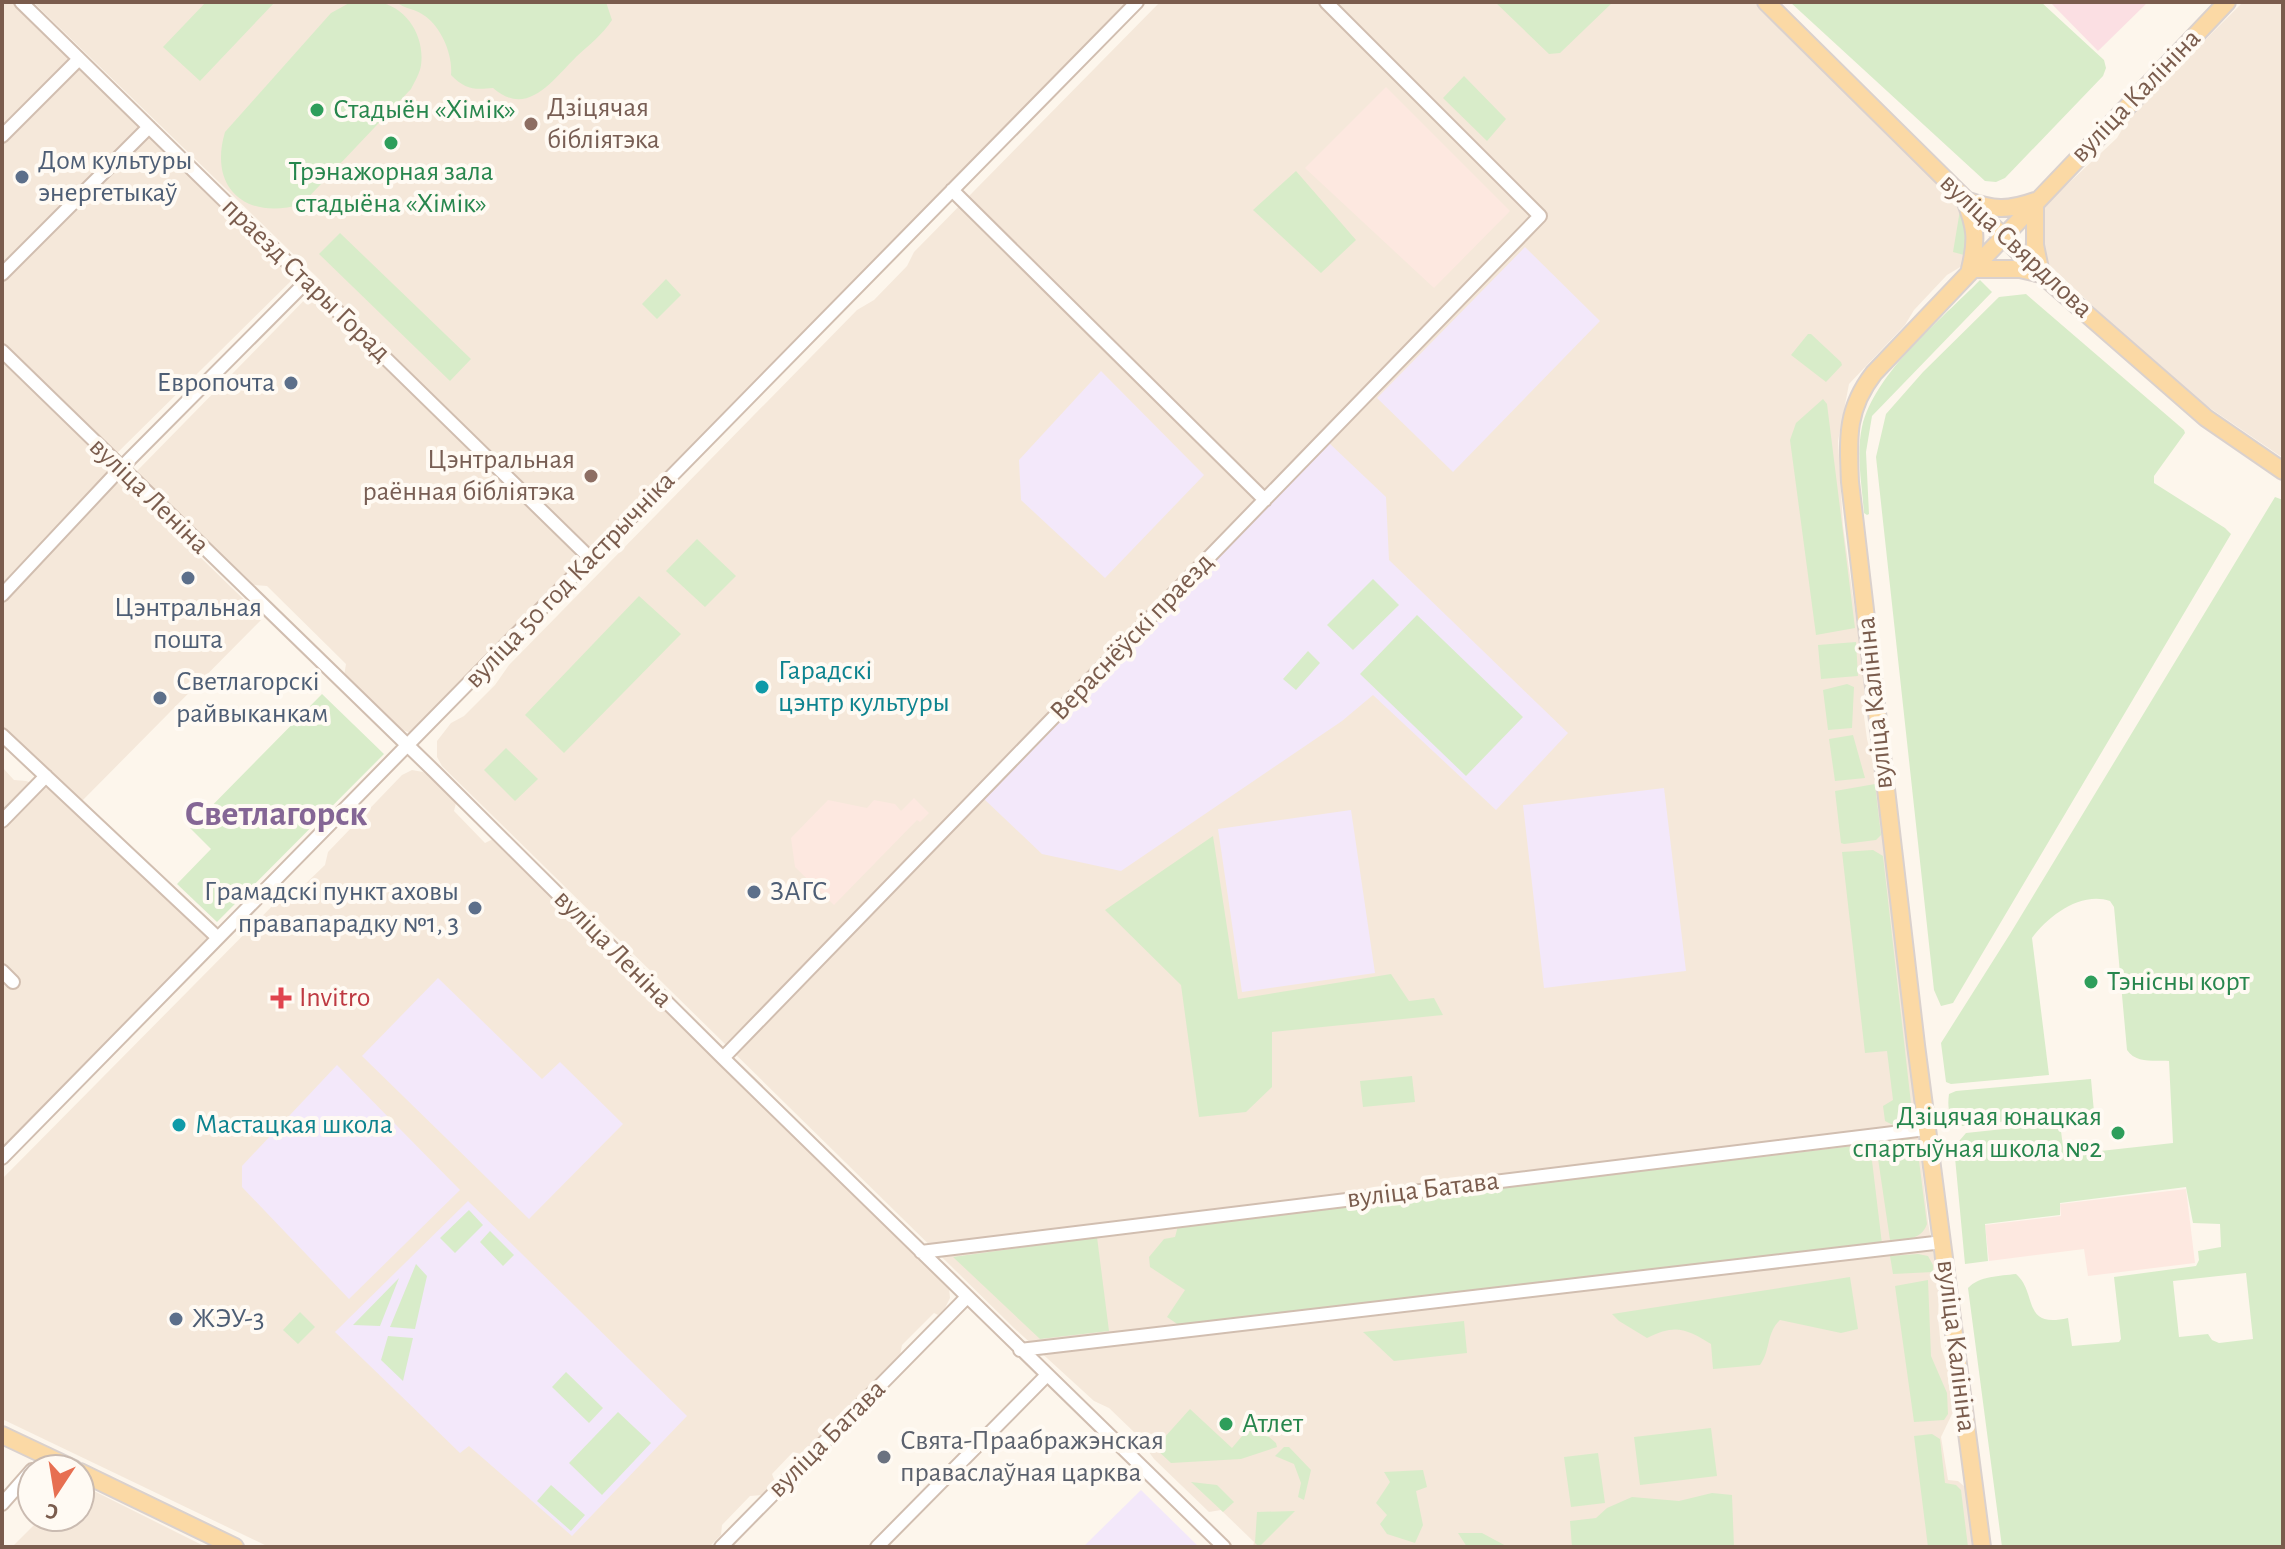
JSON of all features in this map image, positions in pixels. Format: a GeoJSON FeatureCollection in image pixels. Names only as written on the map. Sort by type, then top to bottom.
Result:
{"type":"FeatureCollection","features":[{"type":"Feature","properties":{"kind":"main road","name":"вуліца Свярдлова"},"geometry":{"type":"LineString","coordinates":[[1766,2],[2041,274],[2206,418],[2283,471]]}},
{"type":"Feature","properties":{"kind":"main road","name":"вуліца Калініна"},"geometry":{"type":"LineString","coordinates":[[1982,1547],[1926,1129],[1850,482],[1848,439],[1851,417],[1864,386],[1970,269],[2227,2]]}},
{"type":"Feature","properties":{"kind":"main road"},"geometry":{"type":"LineString","coordinates":[[1965,200],[1989,209],[2013,209],[2035,201],[2035,245],[2041,274],[2020,269],[1970,269],[1975,249],[1975,225],[1965,200]]}},
{"type":"Feature","properties":{"kind":"main road"},"geometry":{"type":"LineString","coordinates":[[2,1435],[41,1453]]}},
{"type":"Feature","properties":{"kind":"main road"},"geometry":{"type":"LineString","coordinates":[[96,1480],[235,1547]]}},
{"type":"Feature","properties":{"kind":"street","name":"праезд Стары Горад"},"geometry":{"type":"LineString","coordinates":[[21,2],[591,559]]}},
{"type":"Feature","properties":{"kind":"street","name":"вуліца 50 год Кастрычніка"},"geometry":{"type":"LineString","coordinates":[[2,1158],[1137,2]]}},
{"type":"Feature","properties":{"kind":"street","name":"Вераснёўскі праезд"},"geometry":{"type":"LineString","coordinates":[[723,1058],[1540,216],[1326,2]]}},
{"type":"Feature","properties":{"kind":"street"},"geometry":{"type":"LineString","coordinates":[[2,136],[79,59]]}},
{"type":"Feature","properties":{"kind":"street"},"geometry":{"type":"LineString","coordinates":[[2,274],[149,127]]}},
{"type":"Feature","properties":{"kind":"street"},"geometry":{"type":"LineString","coordinates":[[952,190],[1265,500]]}},
{"type":"Feature","properties":{"kind":"street"},"geometry":{"type":"LineString","coordinates":[[2,595],[120,469],[307,281]]}},
{"type":"Feature","properties":{"kind":"street","name":"вуліца Леніна"},"geometry":{"type":"LineString","coordinates":[[2,351],[1224,1547]]}},
{"type":"Feature","properties":{"kind":"street"},"geometry":{"type":"LineString","coordinates":[[2,735],[218,938]]}},
{"type":"Feature","properties":{"kind":"street"},"geometry":{"type":"LineString","coordinates":[[2,821],[46,776]]}},
{"type":"Feature","properties":{"kind":"street"},"geometry":{"type":"LineString","coordinates":[[2,971],[13,982]]}},
{"type":"Feature","properties":{"kind":"street","name":"вуліца Батава"},"geometry":{"type":"LineString","coordinates":[[921,1252],[1926,1129]]}},
{"type":"Feature","properties":{"kind":"street"},"geometry":{"type":"LineString","coordinates":[[1020,1350],[1943,1242]]}},
{"type":"Feature","properties":{"kind":"street","name":"вуліца Батава"},"geometry":{"type":"LineString","coordinates":[[721,1547],[967,1297]]}},
{"type":"Feature","properties":{"kind":"street"},"geometry":{"type":"LineString","coordinates":[[877,1547],[1047,1375]]}},
{"type":"Feature","properties":{"kind":"street"},"geometry":{"type":"LineString","coordinates":[[2,1504],[16,1488]]}},
{"type":"Feature","properties":{"kind":"shaded area"},"geometry":{"type":"Polygon","coordinates":[[[2,2],[13,2],[296,276],[105,465],[263,618],[82,801],[2,726],[2,2]]]}},
{"type":"Feature","properties":{"kind":"shaded area"},"geometry":{"type":"Polygon","coordinates":[[[33,2],[1127,2],[418,731],[410,733],[344,676],[346,664],[267,586],[254,585],[136,472],[322,282],[33,2]]]}},
{"type":"Feature","properties":{"kind":"shaded area"},"geometry":{"type":"Polygon","coordinates":[[[1160,2],[1758,2],[1966,210],[1971,249],[1962,266],[1947,275],[1849,384],[1838,441],[1843,526],[1865,682],[1863,709],[1878,784],[1928,1222],[1939,1287],[1941,1347],[1951,1378],[1953,1412],[1941,1437],[1948,1480],[1958,1481],[1965,1487],[1973,1547],[1253,1547],[1254,1542],[1221,1510],[1209,1512],[1154,1459],[1135,1433],[1109,1408],[1094,1401],[1014,1328],[442,766],[437,757],[437,741],[451,723],[464,716],[495,685],[509,665],[857,310],[874,300],[907,266],[914,252],[1160,2]]]}},
{"type":"Feature","properties":{"kind":"shaded area"},"geometry":{"type":"Polygon","coordinates":[[[2050,2],[2148,2],[2098,51],[2050,2]]]}},
{"type":"Feature","properties":{"kind":"shaded area"},"geometry":{"type":"Polygon","coordinates":[[[2243,2],[2283,2],[2283,458],[2164,373],[2041,257],[2040,215],[2044,206],[2117,138],[2131,114],[2243,2]]]}},
{"type":"Feature","properties":{"kind":"shaded area"},"geometry":{"type":"Polygon","coordinates":[[[1386,87],[1510,211],[1434,288],[1305,168],[1386,87]]]}},
{"type":"Feature","properties":{"kind":"shaded area"},"geometry":{"type":"Polygon","coordinates":[[[1525,247],[1600,321],[1453,472],[1377,398],[1525,247]]]}},
{"type":"Feature","properties":{"kind":"shaded area"},"geometry":{"type":"Polygon","coordinates":[[[1101,371],[1204,475],[1105,578],[1021,500],[1019,460],[1101,371]]]}},
{"type":"Feature","properties":{"kind":"shaded area"},"geometry":{"type":"Polygon","coordinates":[[[1328,442],[1386,497],[1389,560],[1568,733],[1496,810],[1373,695],[1342,721],[1121,871],[1042,854],[983,798],[1328,442]]]}},
{"type":"Feature","properties":{"kind":"shaded area"},"geometry":{"type":"Polygon","coordinates":[[[2,767],[14,780],[55,791],[210,938],[2,1152],[2,767]]]}},
{"type":"Feature","properties":{"kind":"shaded area"},"geometry":{"type":"Polygon","coordinates":[[[412,770],[423,772],[432,779],[456,803],[454,811],[485,843],[493,839],[949,1288],[950,1298],[945,1308],[938,1315],[934,1313],[902,1345],[900,1355],[801,1454],[793,1452],[772,1474],[775,1482],[762,1495],[750,1496],[722,1525],[721,1535],[709,1547],[269,1547],[96,1464],[96,1453],[73,1453],[2,1419],[2,1179],[291,887],[300,889],[325,865],[328,852],[402,775],[412,770]]]}},
{"type":"Feature","properties":{"kind":"shaded area"},"geometry":{"type":"Polygon","coordinates":[[[1664,788],[1686,971],[1544,988],[1523,805],[1664,788]]]}},
{"type":"Feature","properties":{"kind":"shaded area"},"geometry":{"type":"Polygon","coordinates":[[[914,798],[929,813],[920,822],[917,820],[834,905],[795,867],[791,838],[828,800],[867,808],[874,800],[895,804],[901,811],[914,798]]]}},
{"type":"Feature","properties":{"kind":"shaded area"},"geometry":{"type":"Polygon","coordinates":[[[1351,810],[1375,973],[1242,992],[1218,829],[1351,810]]]}},
{"type":"Feature","properties":{"kind":"shaded area"},"geometry":{"type":"Polygon","coordinates":[[[438,978],[542,1079],[560,1062],[623,1124],[529,1219],[362,1056],[438,978]]]}},
{"type":"Feature","properties":{"kind":"shaded area"},"geometry":{"type":"Polygon","coordinates":[[[337,1065],[460,1190],[349,1299],[242,1187],[242,1166],[337,1065]]]}},
{"type":"Feature","properties":{"kind":"shaded area"},"geometry":{"type":"Polygon","coordinates":[[[2186,1189],[2195,1263],[2088,1276],[2084,1249],[1989,1261],[1985,1225],[2061,1216],[2060,1204],[2186,1189]]]}},
{"type":"Feature","properties":{"kind":"shaded area"},"geometry":{"type":"Polygon","coordinates":[[[468,1201],[687,1416],[572,1536],[469,1446],[460,1453],[335,1332],[468,1201]]]}},
{"type":"Feature","properties":{"kind":"shaded area"},"geometry":{"type":"Polygon","coordinates":[[[1141,1490],[1199,1547],[1083,1547],[1141,1490]]]}},
{"type":"Feature","properties":{"kind":"shaded area"},"geometry":{"type":"Polygon","coordinates":[[[96,1492],[206,1547],[12,1547],[26,1533],[96,1533],[96,1492]]]}},
{"type":"Feature","properties":{"kind":"green space"},"geometry":{"type":"Polygon","coordinates":[[[206,2],[275,2],[200,81],[163,47],[206,2]]]}},
{"type":"Feature","properties":{"kind":"green space","name":"Стадыён «Хімік»"},"geometry":{"type":"Polygon","coordinates":[[[351,2],[388,5],[412,24],[421,54],[416,80],[411,89],[302,204],[264,208],[249,204],[236,196],[222,170],[221,152],[225,132],[331,13],[351,2]]]}},
{"type":"Feature","properties":{"kind":"green space"},"geometry":{"type":"Polygon","coordinates":[[[396,2],[606,2],[612,20],[548,85],[528,98],[517,99],[493,88],[470,88],[456,80],[451,75],[448,51],[437,28],[422,14],[396,2]]]}},
{"type":"Feature","properties":{"kind":"green space"},"geometry":{"type":"Polygon","coordinates":[[[1495,2],[1613,2],[1560,53],[1549,54],[1495,2]]]}},
{"type":"Feature","properties":{"kind":"green space"},"geometry":{"type":"Polygon","coordinates":[[[1790,2],[2041,2],[2104,60],[2106,68],[2103,76],[2005,178],[1996,182],[1985,181],[1790,2]]]}},
{"type":"Feature","properties":{"kind":"green space"},"geometry":{"type":"Polygon","coordinates":[[[1464,76],[1506,119],[1487,141],[1443,98],[1464,76]]]}},
{"type":"Feature","properties":{"kind":"green space"},"geometry":{"type":"Polygon","coordinates":[[[1296,171],[1356,240],[1321,273],[1253,210],[1296,171]]]}},
{"type":"Feature","properties":{"kind":"green space"},"geometry":{"type":"Polygon","coordinates":[[[1960,210],[1969,221],[1966,236],[1969,250],[1964,255],[1953,252],[1960,210]]]}},
{"type":"Feature","properties":{"kind":"green space"},"geometry":{"type":"Polygon","coordinates":[[[340,233],[471,359],[450,381],[319,254],[340,233]]]}},
{"type":"Feature","properties":{"kind":"green space"},"geometry":{"type":"Polygon","coordinates":[[[666,279],[681,295],[657,319],[642,304],[666,279]]]}},
{"type":"Feature","properties":{"kind":"green space"},"geometry":{"type":"Polygon","coordinates":[[[1980,280],[1992,292],[1872,416],[1866,452],[1867,515],[1864,513],[1860,448],[1862,427],[1869,407],[1880,386],[1911,348],[1980,280]]]}},
{"type":"Feature","properties":{"kind":"green space"},"geometry":{"type":"Polygon","coordinates":[[[2026,294],[2184,430],[2185,433],[2154,476],[2154,483],[2231,534],[1953,1003],[1941,1006],[1934,990],[1876,457],[1886,414],[1923,372],[1999,297],[2026,294]]]}},
{"type":"Feature","properties":{"kind":"green space"},"geometry":{"type":"Polygon","coordinates":[[[1808,334],[1841,362],[1842,365],[1826,382],[1791,355],[1808,334]]]}},
{"type":"Feature","properties":{"kind":"green space"},"geometry":{"type":"Polygon","coordinates":[[[1823,399],[1827,404],[1855,628],[1816,635],[1790,440],[1796,423],[1823,399]]]}},
{"type":"Feature","properties":{"kind":"green space"},"geometry":{"type":"Polygon","coordinates":[[[2275,497],[2283,500],[2283,1547],[2002,1547],[1968,1288],[1984,1279],[2016,1274],[2023,1282],[2037,1314],[2053,1320],[2068,1318],[2072,1346],[2119,1342],[2114,1277],[2196,1266],[2198,1251],[2221,1247],[2220,1224],[2193,1223],[2186,1187],[2060,1203],[2060,1215],[1985,1224],[1988,1261],[1965,1264],[1954,1147],[1966,1133],[2060,1123],[2064,1155],[2173,1143],[2169,1061],[2141,1059],[2127,1050],[2114,907],[2110,901],[2088,899],[2066,908],[2032,938],[2049,1075],[1946,1082],[1941,1043],[2275,497]],[[2246,1273],[2173,1281],[2179,1337],[2208,1334],[2219,1343],[2253,1339],[2246,1273]]]}},
{"type":"Feature","properties":{"kind":"green space"},"geometry":{"type":"Polygon","coordinates":[[[697,539],[736,576],[705,607],[666,571],[697,539]]]}},
{"type":"Feature","properties":{"kind":"green space"},"geometry":{"type":"Polygon","coordinates":[[[1373,579],[1399,605],[1353,650],[1327,625],[1373,579]]]}},
{"type":"Feature","properties":{"kind":"green space"},"geometry":{"type":"Polygon","coordinates":[[[639,596],[681,634],[564,753],[525,715],[639,596]]]}},
{"type":"Feature","properties":{"kind":"green space"},"geometry":{"type":"Polygon","coordinates":[[[1417,615],[1523,717],[1466,776],[1360,674],[1417,615]]]}},
{"type":"Feature","properties":{"kind":"green space"},"geometry":{"type":"Polygon","coordinates":[[[1856,642],[1858,676],[1821,679],[1818,645],[1856,642]]]}},
{"type":"Feature","properties":{"kind":"green space"},"geometry":{"type":"Polygon","coordinates":[[[1308,651],[1320,663],[1296,690],[1283,679],[1308,651]]]}},
{"type":"Feature","properties":{"kind":"green space"},"geometry":{"type":"Polygon","coordinates":[[[1847,684],[1854,687],[1852,728],[1828,730],[1823,690],[1847,684]]]}},
{"type":"Feature","properties":{"kind":"green space"},"geometry":{"type":"Polygon","coordinates":[[[322,694],[384,754],[217,922],[177,884],[211,849],[190,828],[322,694]]]}},
{"type":"Feature","properties":{"kind":"green space"},"geometry":{"type":"Polygon","coordinates":[[[1853,735],[1865,778],[1835,781],[1829,739],[1853,735]]]}},
{"type":"Feature","properties":{"kind":"green space"},"geometry":{"type":"Polygon","coordinates":[[[506,748],[538,779],[515,801],[484,770],[506,748]]]}},
{"type":"Feature","properties":{"kind":"green space"},"geometry":{"type":"Polygon","coordinates":[[[1875,784],[1881,835],[1876,840],[1841,843],[1835,791],[1875,784]]]}},
{"type":"Feature","properties":{"kind":"green space"},"geometry":{"type":"Polygon","coordinates":[[[1213,836],[1238,999],[1391,974],[1409,1001],[1434,998],[1443,1015],[1272,1032],[1272,1087],[1246,1112],[1199,1117],[1181,985],[1105,910],[1213,836]]]}},
{"type":"Feature","properties":{"kind":"green space"},"geometry":{"type":"Polygon","coordinates":[[[1873,850],[1883,856],[1913,1121],[1895,1126],[1885,1121],[1883,1106],[1893,1100],[1887,1051],[1865,1053],[1842,852],[1873,850]]]}},
{"type":"Feature","properties":{"kind":"green space"},"geometry":{"type":"Polygon","coordinates":[[[1412,1076],[1415,1102],[1363,1107],[1360,1081],[1412,1076]]]}},
{"type":"Feature","properties":{"kind":"green space"},"geometry":{"type":"Polygon","coordinates":[[[2091,1079],[2094,1112],[1962,1126],[1954,1121],[1949,1109],[1949,1094],[1956,1091],[2091,1079]]]}},
{"type":"Feature","properties":{"kind":"green space"},"geometry":{"type":"Polygon","coordinates":[[[1904,1138],[1917,1145],[1927,1224],[1917,1236],[1890,1240],[1876,1145],[1877,1142],[1904,1138]]]}},
{"type":"Feature","properties":{"kind":"green space"},"geometry":{"type":"Polygon","coordinates":[[[1870,1144],[1882,1244],[1183,1328],[1167,1317],[1185,1290],[1150,1267],[1149,1257],[1164,1239],[1175,1237],[1178,1226],[1870,1144]]]}},
{"type":"Feature","properties":{"kind":"green space"},"geometry":{"type":"Polygon","coordinates":[[[469,1210],[483,1225],[455,1253],[440,1238],[469,1210]]]}},
{"type":"Feature","properties":{"kind":"green space"},"geometry":{"type":"Polygon","coordinates":[[[490,1231],[514,1255],[503,1266],[480,1242],[490,1231]]]}},
{"type":"Feature","properties":{"kind":"green space"},"geometry":{"type":"Polygon","coordinates":[[[1097,1237],[1109,1331],[1040,1339],[953,1257],[1097,1237]]]}},
{"type":"Feature","properties":{"kind":"green space"},"geometry":{"type":"Polygon","coordinates":[[[1890,1256],[1928,1256],[1933,1272],[1893,1274],[1890,1256]]]}},
{"type":"Feature","properties":{"kind":"green space"},"geometry":{"type":"Polygon","coordinates":[[[416,1264],[427,1276],[415,1329],[390,1327],[416,1264]]]}},
{"type":"Feature","properties":{"kind":"green space"},"geometry":{"type":"Polygon","coordinates":[[[1850,1277],[1858,1329],[1841,1333],[1780,1320],[1760,1365],[1713,1369],[1711,1344],[1702,1339],[1680,1330],[1665,1331],[1647,1338],[1612,1314],[1850,1277]]]}},
{"type":"Feature","properties":{"kind":"green space"},"geometry":{"type":"Polygon","coordinates":[[[399,1278],[380,1326],[353,1325],[399,1278]]]}},
{"type":"Feature","properties":{"kind":"green space"},"geometry":{"type":"Polygon","coordinates":[[[1928,1280],[1931,1356],[1947,1393],[1948,1414],[1944,1420],[1914,1422],[1895,1286],[1928,1280]]]}},
{"type":"Feature","properties":{"kind":"green space"},"geometry":{"type":"Polygon","coordinates":[[[300,1312],[315,1327],[298,1344],[283,1330],[300,1312]]]}},
{"type":"Feature","properties":{"kind":"green space"},"geometry":{"type":"Polygon","coordinates":[[[1464,1321],[1467,1353],[1394,1361],[1363,1332],[1464,1321]]]}},
{"type":"Feature","properties":{"kind":"green space"},"geometry":{"type":"Polygon","coordinates":[[[388,1336],[413,1338],[403,1381],[381,1360],[388,1336]]]}},
{"type":"Feature","properties":{"kind":"green space"},"geometry":{"type":"Polygon","coordinates":[[[566,1372],[603,1408],[589,1423],[552,1387],[566,1372]]]}},
{"type":"Feature","properties":{"kind":"green space"},"geometry":{"type":"Polygon","coordinates":[[[1190,1409],[1232,1448],[1253,1423],[1277,1447],[1241,1459],[1171,1463],[1155,1448],[1190,1409]]]}},
{"type":"Feature","properties":{"kind":"green space"},"geometry":{"type":"Polygon","coordinates":[[[618,1412],[651,1443],[602,1495],[569,1463],[618,1412]]]}},
{"type":"Feature","properties":{"kind":"green space"},"geometry":{"type":"Polygon","coordinates":[[[1711,1428],[1717,1476],[1640,1485],[1634,1437],[1711,1428]]]}},
{"type":"Feature","properties":{"kind":"green space"},"geometry":{"type":"Polygon","coordinates":[[[1932,1434],[1940,1439],[1945,1483],[1956,1485],[1961,1490],[1968,1547],[1928,1547],[1914,1436],[1932,1434]]]}},
{"type":"Feature","properties":{"kind":"green space"},"geometry":{"type":"Polygon","coordinates":[[[1284,1447],[1289,1447],[1311,1470],[1304,1500],[1298,1497],[1301,1483],[1294,1464],[1275,1456],[1284,1447]]]}},
{"type":"Feature","properties":{"kind":"green space"},"geometry":{"type":"Polygon","coordinates":[[[1598,1453],[1605,1503],[1571,1507],[1564,1457],[1598,1453]]]}},
{"type":"Feature","properties":{"kind":"green space"},"geometry":{"type":"Polygon","coordinates":[[[1423,1470],[1427,1487],[1416,1491],[1423,1525],[1415,1543],[1387,1534],[1380,1524],[1387,1515],[1376,1503],[1390,1482],[1384,1472],[1423,1470]]]}},
{"type":"Feature","properties":{"kind":"green space"},"geometry":{"type":"Polygon","coordinates":[[[1191,1482],[1217,1485],[1234,1502],[1223,1512],[1191,1482]]]}},
{"type":"Feature","properties":{"kind":"green space"},"geometry":{"type":"Polygon","coordinates":[[[551,1485],[585,1515],[571,1531],[537,1501],[551,1485]]]}},
{"type":"Feature","properties":{"kind":"green space"},"geometry":{"type":"Polygon","coordinates":[[[1712,1493],[1732,1495],[1734,1547],[1572,1547],[1570,1521],[1596,1518],[1607,1508],[1632,1497],[1679,1501],[1712,1493]]]}},
{"type":"Feature","properties":{"kind":"green space"},"geometry":{"type":"Polygon","coordinates":[[[1295,1511],[1259,1547],[1255,1543],[1257,1512],[1295,1511]]]}},
{"type":"Feature","properties":{"kind":"green space"},"geometry":{"type":"Polygon","coordinates":[[[1458,1533],[1482,1533],[1508,1547],[1467,1547],[1458,1533]]]}},
{"type":"Feature","properties":{"kind":"place","name":"Стадыён «Хімік»"},"geometry":{"type":"Point","coordinates":[317,110]}},
{"type":"Feature","properties":{"kind":"place","name":"Дзіцячая бібліятэка"},"geometry":{"type":"Point","coordinates":[531,124]}},
{"type":"Feature","properties":{"kind":"place","name":"Трэнажорная зала стадыёна «Хімік»"},"geometry":{"type":"Point","coordinates":[391,143]}},
{"type":"Feature","properties":{"kind":"place","name":"Дом культуры энергетыкаў"},"geometry":{"type":"Point","coordinates":[22,177]}},
{"type":"Feature","properties":{"kind":"place","name":"Европочта"},"geometry":{"type":"Point","coordinates":[291,383]}},
{"type":"Feature","properties":{"kind":"place","name":"Цэнтральная раённая бібліятэка"},"geometry":{"type":"Point","coordinates":[591,476]}},
{"type":"Feature","properties":{"kind":"place","name":"Цэнтральная пошта"},"geometry":{"type":"Point","coordinates":[188,578]}},
{"type":"Feature","properties":{"kind":"place","name":"Гарадскі цэнтр культуры"},"geometry":{"type":"Point","coordinates":[762,687]}},
{"type":"Feature","properties":{"kind":"place","name":"Светлагорскі райвыканкам"},"geometry":{"type":"Point","coordinates":[160,698]}},
{"type":"Feature","properties":{"kind":"place","name":"ЗАГС"},"geometry":{"type":"Point","coordinates":[754,892]}},
{"type":"Feature","properties":{"kind":"place","name":"Грамадскі пункт аховы правапарадку №1, 3"},"geometry":{"type":"Point","coordinates":[475,908]}},
{"type":"Feature","properties":{"kind":"place","name":"Тэнісны корт"},"geometry":{"type":"Point","coordinates":[2091,982]}},
{"type":"Feature","properties":{"kind":"place","name":"Invitro"},"geometry":{"type":"Point","coordinates":[281,998]}},
{"type":"Feature","properties":{"kind":"place","name":"Мастацкая школа"},"geometry":{"type":"Point","coordinates":[179,1125]}},
{"type":"Feature","properties":{"kind":"place","name":"Дзіцячая юнацкая спартыўная школа №2"},"geometry":{"type":"Point","coordinates":[2118,1133]}},
{"type":"Feature","properties":{"kind":"place","name":"ЖЭУ-3"},"geometry":{"type":"Point","coordinates":[176,1319]}},
{"type":"Feature","properties":{"kind":"place","name":"Атлет"},"geometry":{"type":"Point","coordinates":[1226,1424]}},
{"type":"Feature","properties":{"kind":"place","name":"Свята-Праабражэнская праваслаўная царква"},"geometry":{"type":"Point","coordinates":[884,1457]}},
{"type":"Feature","properties":{"kind":"district","name":"Светлагорск"},"geometry":{"type":"Point","coordinates":[276,814]}}]}
